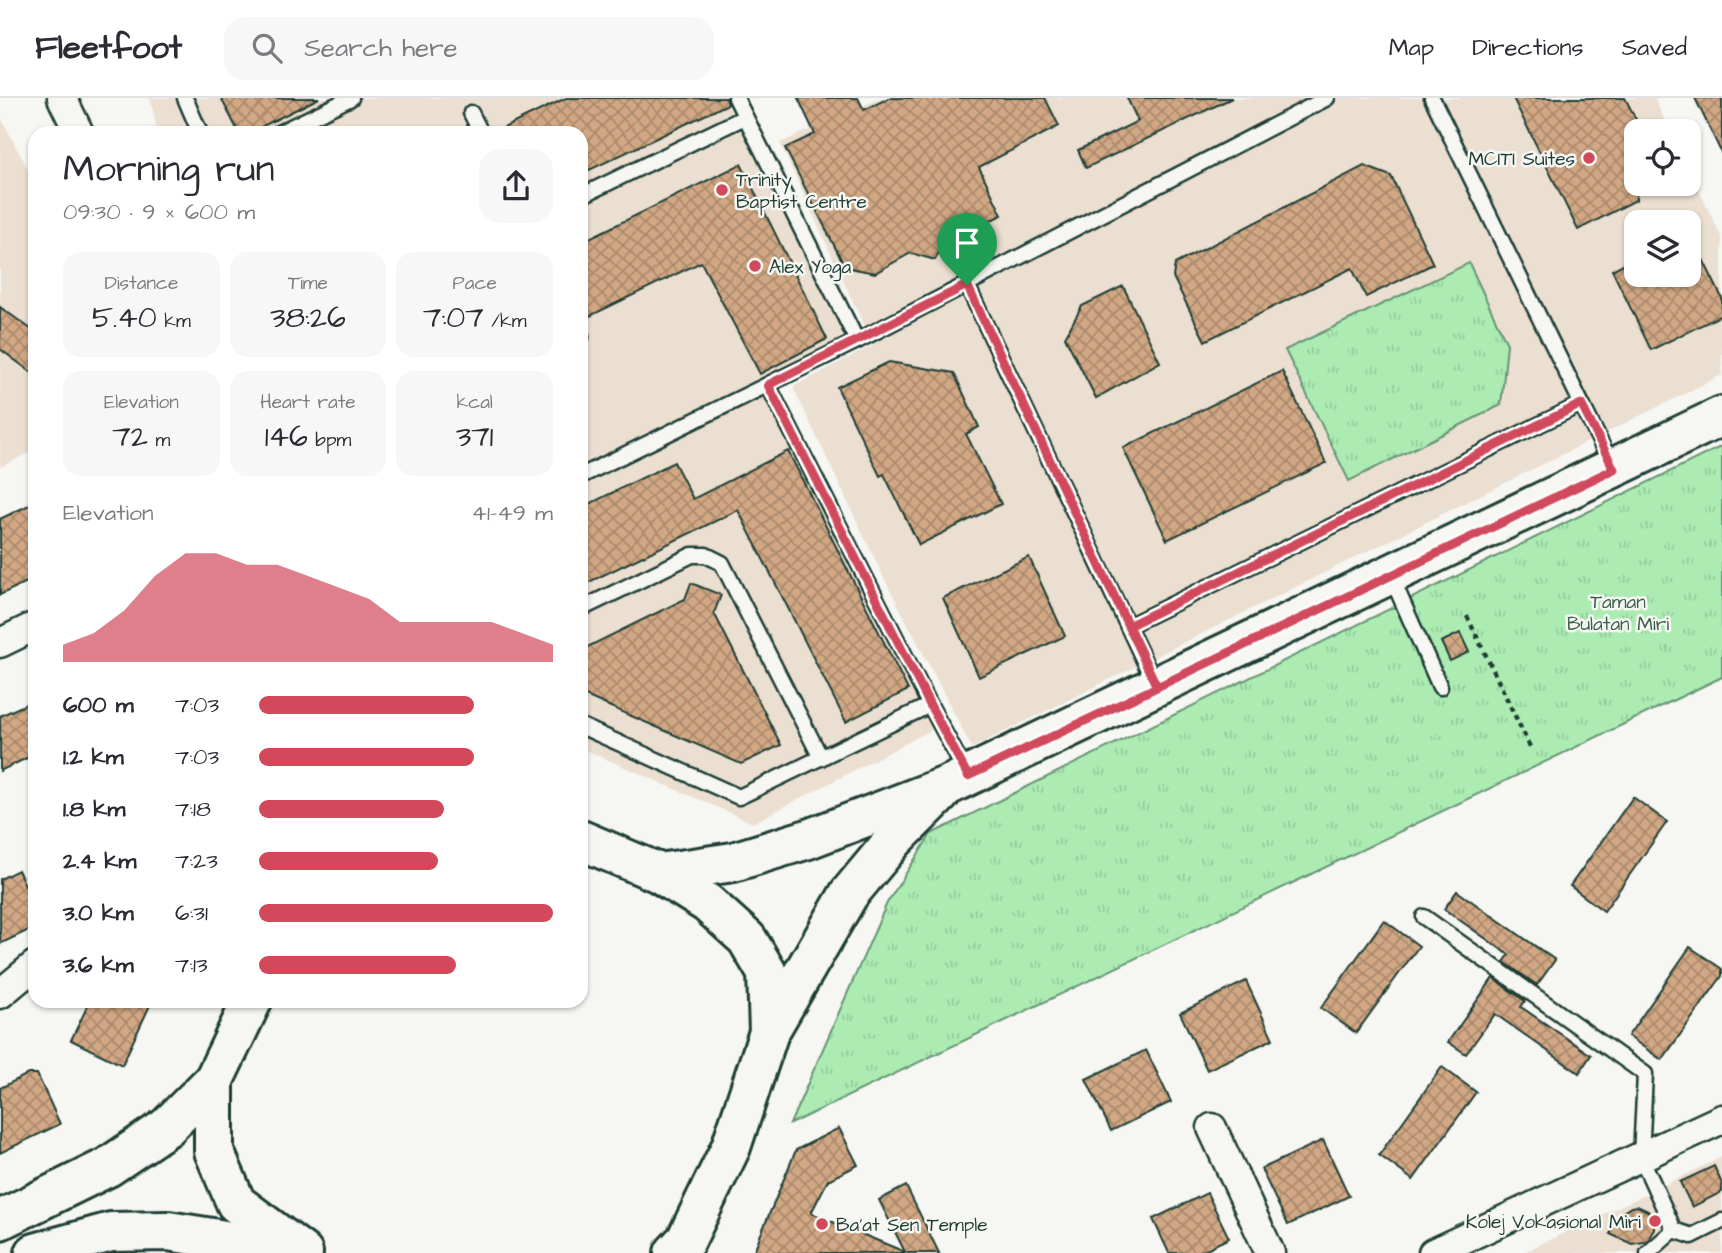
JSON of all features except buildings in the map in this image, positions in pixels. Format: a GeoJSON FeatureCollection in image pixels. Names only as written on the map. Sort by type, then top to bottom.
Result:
{"type":"FeatureCollection","features":[{"type":"Feature","properties":{"kind":"street"},"geometry":{"type":"LineString","coordinates":[[62,98],[76,126]]}},
{"type":"Feature","properties":{"kind":"street"},"geometry":{"type":"LineString","coordinates":[[659,873],[733,862],[808,839],[958,781],[1722,416]]}},
{"type":"Feature","properties":{"kind":"street"},"geometry":{"type":"LineString","coordinates":[[0,643],[28,629]]}},
{"type":"Feature","properties":{"kind":"street"},"geometry":{"type":"LineString","coordinates":[[681,1249],[731,1147],[769,1032],[849,894],[894,840],[958,781]]}},
{"type":"Feature","properties":{"kind":"street"},"geometry":{"type":"LineString","coordinates":[[588,843],[659,873],[707,903],[747,939],[767,973],[769,1032]]}},
{"type":"Feature","properties":{"kind":"street"},"geometry":{"type":"LineString","coordinates":[[0,994],[28,971]]}},
{"type":"Feature","properties":{"kind":"street"},"geometry":{"type":"LineString","coordinates":[[0,1220],[108,1167],[167,1127],[214,1080],[249,1008]]}},
{"type":"Feature","properties":{"kind":"street"},"geometry":{"type":"LineString","coordinates":[[214,1080],[214,1151],[236,1203],[301,1252]]}},
{"type":"Feature","properties":{"kind":"street"},"geometry":{"type":"LineString","coordinates":[[1433,1253],[1722,1119]]}},
{"type":"Feature","properties":{"kind":"street"},"geometry":{"type":"LineString","coordinates":[[1212,1128],[1270,1253]]}},
{"type":"Feature","properties":{"kind":"street"},"geometry":{"type":"LineString","coordinates":[[35,1253],[111,1232],[168,1231],[301,1252]]}},
{"type":"Feature","properties":{"kind":"lane"},"geometry":{"type":"LineString","coordinates":[[185,98],[197,126]]}},
{"type":"Feature","properties":{"kind":"lane"},"geometry":{"type":"LineString","coordinates":[[293,126],[351,98]]}},
{"type":"Feature","properties":{"kind":"lane"},"geometry":{"type":"LineString","coordinates":[[736,98],[858,341]]}},
{"type":"Feature","properties":{"kind":"lane"},"geometry":{"type":"LineString","coordinates":[[588,472],[858,341],[1327,98]]}},
{"type":"Feature","properties":{"kind":"lane"},"geometry":{"type":"LineString","coordinates":[[1432,98],[1614,469]]}},
{"type":"Feature","properties":{"kind":"lane"},"geometry":{"type":"LineString","coordinates":[[471,113],[478,126]]}},
{"type":"Feature","properties":{"kind":"lane"},"geometry":{"type":"LineString","coordinates":[[588,193],[745,117]]}},
{"type":"Feature","properties":{"kind":"lane"},"geometry":{"type":"LineString","coordinates":[[967,285],[1157,687]]}},
{"type":"Feature","properties":{"kind":"lane"},"geometry":{"type":"LineString","coordinates":[[768,385],[930,705],[958,781]]}},
{"type":"Feature","properties":{"kind":"lane"},"geometry":{"type":"LineString","coordinates":[[1128,626],[1581,404]]}},
{"type":"Feature","properties":{"kind":"lane"},"geometry":{"type":"LineString","coordinates":[[588,606],[692,555],[706,555],[722,563],[821,758]]}},
{"type":"Feature","properties":{"kind":"lane"},"geometry":{"type":"LineString","coordinates":[[1390,574],[1440,687]]}},
{"type":"Feature","properties":{"kind":"lane"},"geometry":{"type":"LineString","coordinates":[[588,729],[739,797],[930,705]]}},
{"type":"Feature","properties":{"kind":"lane"},"geometry":{"type":"LineString","coordinates":[[1424,916],[1645,1074],[1641,1157],[1674,1230],[1692,1236],[1722,1221]]}},
{"type":"Feature","properties":{"kind":"lane"},"geometry":{"type":"LineString","coordinates":[[1648,1253],[1674,1230]]}},
{"type":"Feature","properties":{"kind":"path"},"geometry":{"type":"LineString","coordinates":[[1467,616],[1531,748]]}},
{"type":"Feature","properties":{"kind":"shaded area"},"geometry":{"type":"Polygon","coordinates":[[[150,98],[725,98],[847,339],[763,382],[935,728],[753,823],[588,751],[588,126],[156,126],[150,98]]]}},
{"type":"Feature","properties":{"kind":"shaded area"},"geometry":{"type":"Polygon","coordinates":[[[880,98],[1654,98],[1664,119],[1624,119],[1624,196],[1701,195],[1722,238],[1722,375],[972,748],[881,572],[793,387],[873,345],[780,143],[880,98]]]}},
{"type":"Feature","properties":{"kind":"shaded area"},"geometry":{"type":"Polygon","coordinates":[[[0,116],[28,170],[28,453],[0,467],[0,116]]]}},
{"type":"Feature","properties":{"kind":"shaded area","name":"Kolej Vokasional Miri"},"geometry":{"type":"Polygon","coordinates":[[[1722,1157],[1722,1253],[1522,1253],[1654,1190],[1722,1157]]]}},
{"type":"Feature","properties":{"kind":"green space"},"geometry":{"type":"Polygon","coordinates":[[[1469,263],[1507,344],[1501,405],[1349,481],[1285,350],[1469,263]]]}},
{"type":"Feature","properties":{"kind":"green space","name":"Taman Bulatan Miri"},"geometry":{"type":"Polygon","coordinates":[[[1722,446],[1722,677],[790,1124],[887,903],[931,834],[1722,446]]]}},
{"type":"Feature","properties":{"kind":"place","name":"MCITI Suites"},"geometry":{"type":"Point","coordinates":[1589,158]}},
{"type":"Feature","properties":{"kind":"place","name":"Trinity Baptist Centre"},"geometry":{"type":"Point","coordinates":[722,190]}},
{"type":"Feature","properties":{"kind":"place","name":"Alex Yoga"},"geometry":{"type":"Point","coordinates":[755,266]}},
{"type":"Feature","properties":{"kind":"place","name":"Kolej Vokasional Miri"},"geometry":{"type":"Point","coordinates":[1655,1221]}},
{"type":"Feature","properties":{"kind":"place","name":"Ba'at Sen Temple"},"geometry":{"type":"Point","coordinates":[822,1224]}},
{"type":"Feature","properties":{"kind":"route"},"geometry":{"type":"LineString","coordinates":[[967,285],[768,385],[968,776],[1157,687],[1128,626],[1581,404],[1614,469],[1157,687],[1104,577],[967,285]]}}]}
